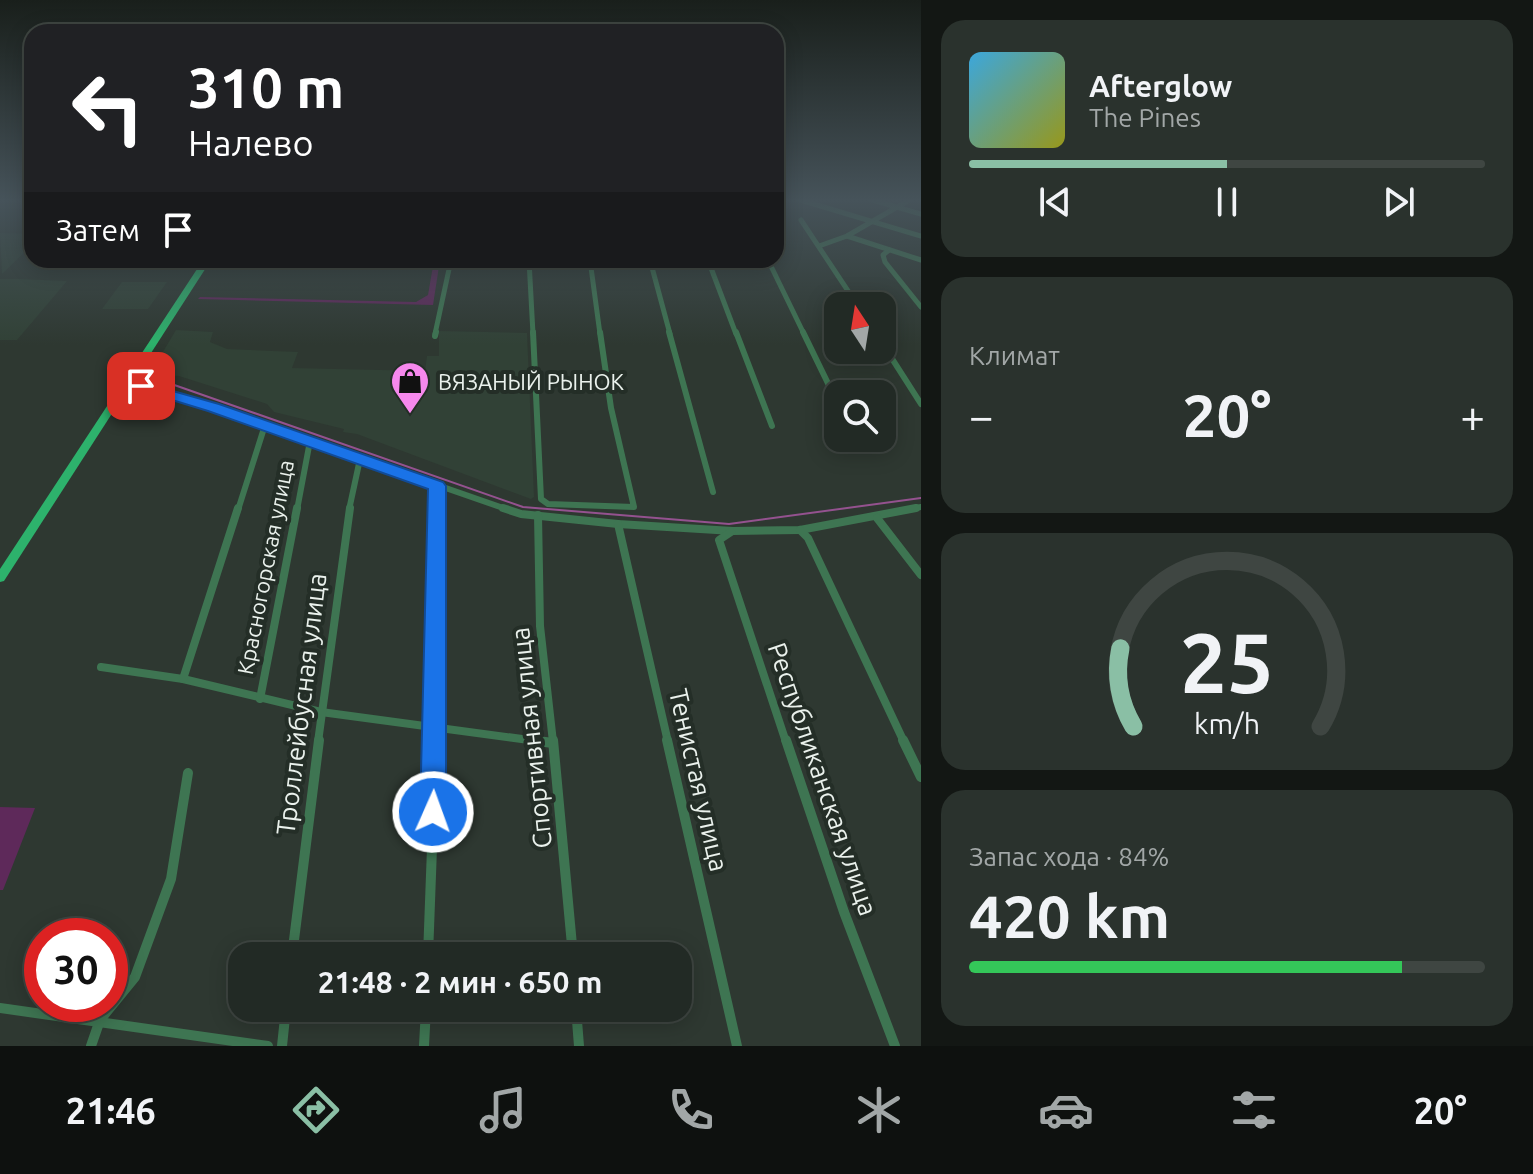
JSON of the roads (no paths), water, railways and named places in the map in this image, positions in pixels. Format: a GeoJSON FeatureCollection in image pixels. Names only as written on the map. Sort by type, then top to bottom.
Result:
{"type":"FeatureCollection","features":[{"type":"Feature","properties":{"kind":"main road"},"geometry":{"type":"LineString","coordinates":[[0,578],[202,268]]}},
{"type":"Feature","properties":{"kind":"street"},"geometry":{"type":"LineString","coordinates":[[820,248],[849,292]]}},
{"type":"Feature","properties":{"kind":"street"},"geometry":{"type":"LineString","coordinates":[[882,248],[921,260]]}},
{"type":"Feature","properties":{"kind":"street"},"geometry":{"type":"LineString","coordinates":[[889,250],[883,255],[885,262],[921,307]]}},
{"type":"Feature","properties":{"kind":"street"},"geometry":{"type":"LineString","coordinates":[[435,336],[449,268]]}},
{"type":"Feature","properties":{"kind":"street"},"geometry":{"type":"LineString","coordinates":[[529,268],[541,499],[548,504],[634,507],[611,408],[591,268]]}},
{"type":"Feature","properties":{"kind":"street"},"geometry":{"type":"LineString","coordinates":[[652,268],[713,492]]}},
{"type":"Feature","properties":{"kind":"street"},"geometry":{"type":"LineString","coordinates":[[711,268],[772,426]]}},
{"type":"Feature","properties":{"kind":"street"},"geometry":{"type":"LineString","coordinates":[[772,268],[826,380]]}},
{"type":"Feature","properties":{"kind":"street"},"geometry":{"type":"LineString","coordinates":[[895,364],[921,404]]}},
{"type":"Feature","properties":{"kind":"street"},"geometry":{"type":"LineString","coordinates":[[125,385],[141,386],[265,425],[521,514],[733,531],[800,530],[877,518],[921,507]]}},
{"type":"Feature","properties":{"kind":"street"},"geometry":{"type":"LineString","coordinates":[[183,679],[265,425]]}},
{"type":"Feature","properties":{"kind":"street","name":"Красногорская улица"},"geometry":{"type":"LineString","coordinates":[[260,699],[310,441]]}},
{"type":"Feature","properties":{"kind":"street","name":"Троллейбусная улица"},"geometry":{"type":"LineString","coordinates":[[294,942],[343,541],[360,459]]}},
{"type":"Feature","properties":{"kind":"street"},"geometry":{"type":"LineString","coordinates":[[428,942],[436,726],[437,486]]}},
{"type":"Feature","properties":{"kind":"street","name":"Спортивная улица"},"geometry":{"type":"LineString","coordinates":[[538,515],[540,626],[572,942]]}},
{"type":"Feature","properties":{"kind":"street"},"geometry":{"type":"LineString","coordinates":[[877,518],[921,575]]}},
{"type":"Feature","properties":{"kind":"street","name":"Тенистая улица"},"geometry":{"type":"LineString","coordinates":[[618,524],[737,1046]]}},
{"type":"Feature","properties":{"kind":"street"},"geometry":{"type":"LineString","coordinates":[[800,530],[808,538],[921,777]]}},
{"type":"Feature","properties":{"kind":"street","name":"Республиканская улица"},"geometry":{"type":"LineString","coordinates":[[733,531],[719,540],[724,557],[844,912],[895,1046]]}},
{"type":"Feature","properties":{"kind":"street"},"geometry":{"type":"LineString","coordinates":[[101,667],[183,679],[321,712],[553,743]]}},
{"type":"Feature","properties":{"kind":"street"},"geometry":{"type":"LineString","coordinates":[[128,986],[135,977],[171,879],[188,773]]}},
{"type":"Feature","properties":{"kind":"street"},"geometry":{"type":"LineString","coordinates":[[0,1008],[24,1011]]}},
{"type":"Feature","properties":{"kind":"street"},"geometry":{"type":"LineString","coordinates":[[91,1046],[99,1022]]}},
{"type":"Feature","properties":{"kind":"street"},"geometry":{"type":"LineString","coordinates":[[112,1022],[268,1046]]}},
{"type":"Feature","properties":{"kind":"street"},"geometry":{"type":"LineString","coordinates":[[282,1046],[285,1022]]}},
{"type":"Feature","properties":{"kind":"street"},"geometry":{"type":"LineString","coordinates":[[424,1046],[425,1022]]}},
{"type":"Feature","properties":{"kind":"street"},"geometry":{"type":"LineString","coordinates":[[577,1022],[579,1046]]}},
{"type":"Feature","properties":{"kind":"waterway"},"geometry":{"type":"LineString","coordinates":[[160,380],[523,507],[729,524],[921,498]]}},
{"type":"Feature","properties":{"kind":"place","name":"ВЯЗАНЫЙ РЫНОК"},"geometry":{"type":"Point","coordinates":[410,415]}}]}
